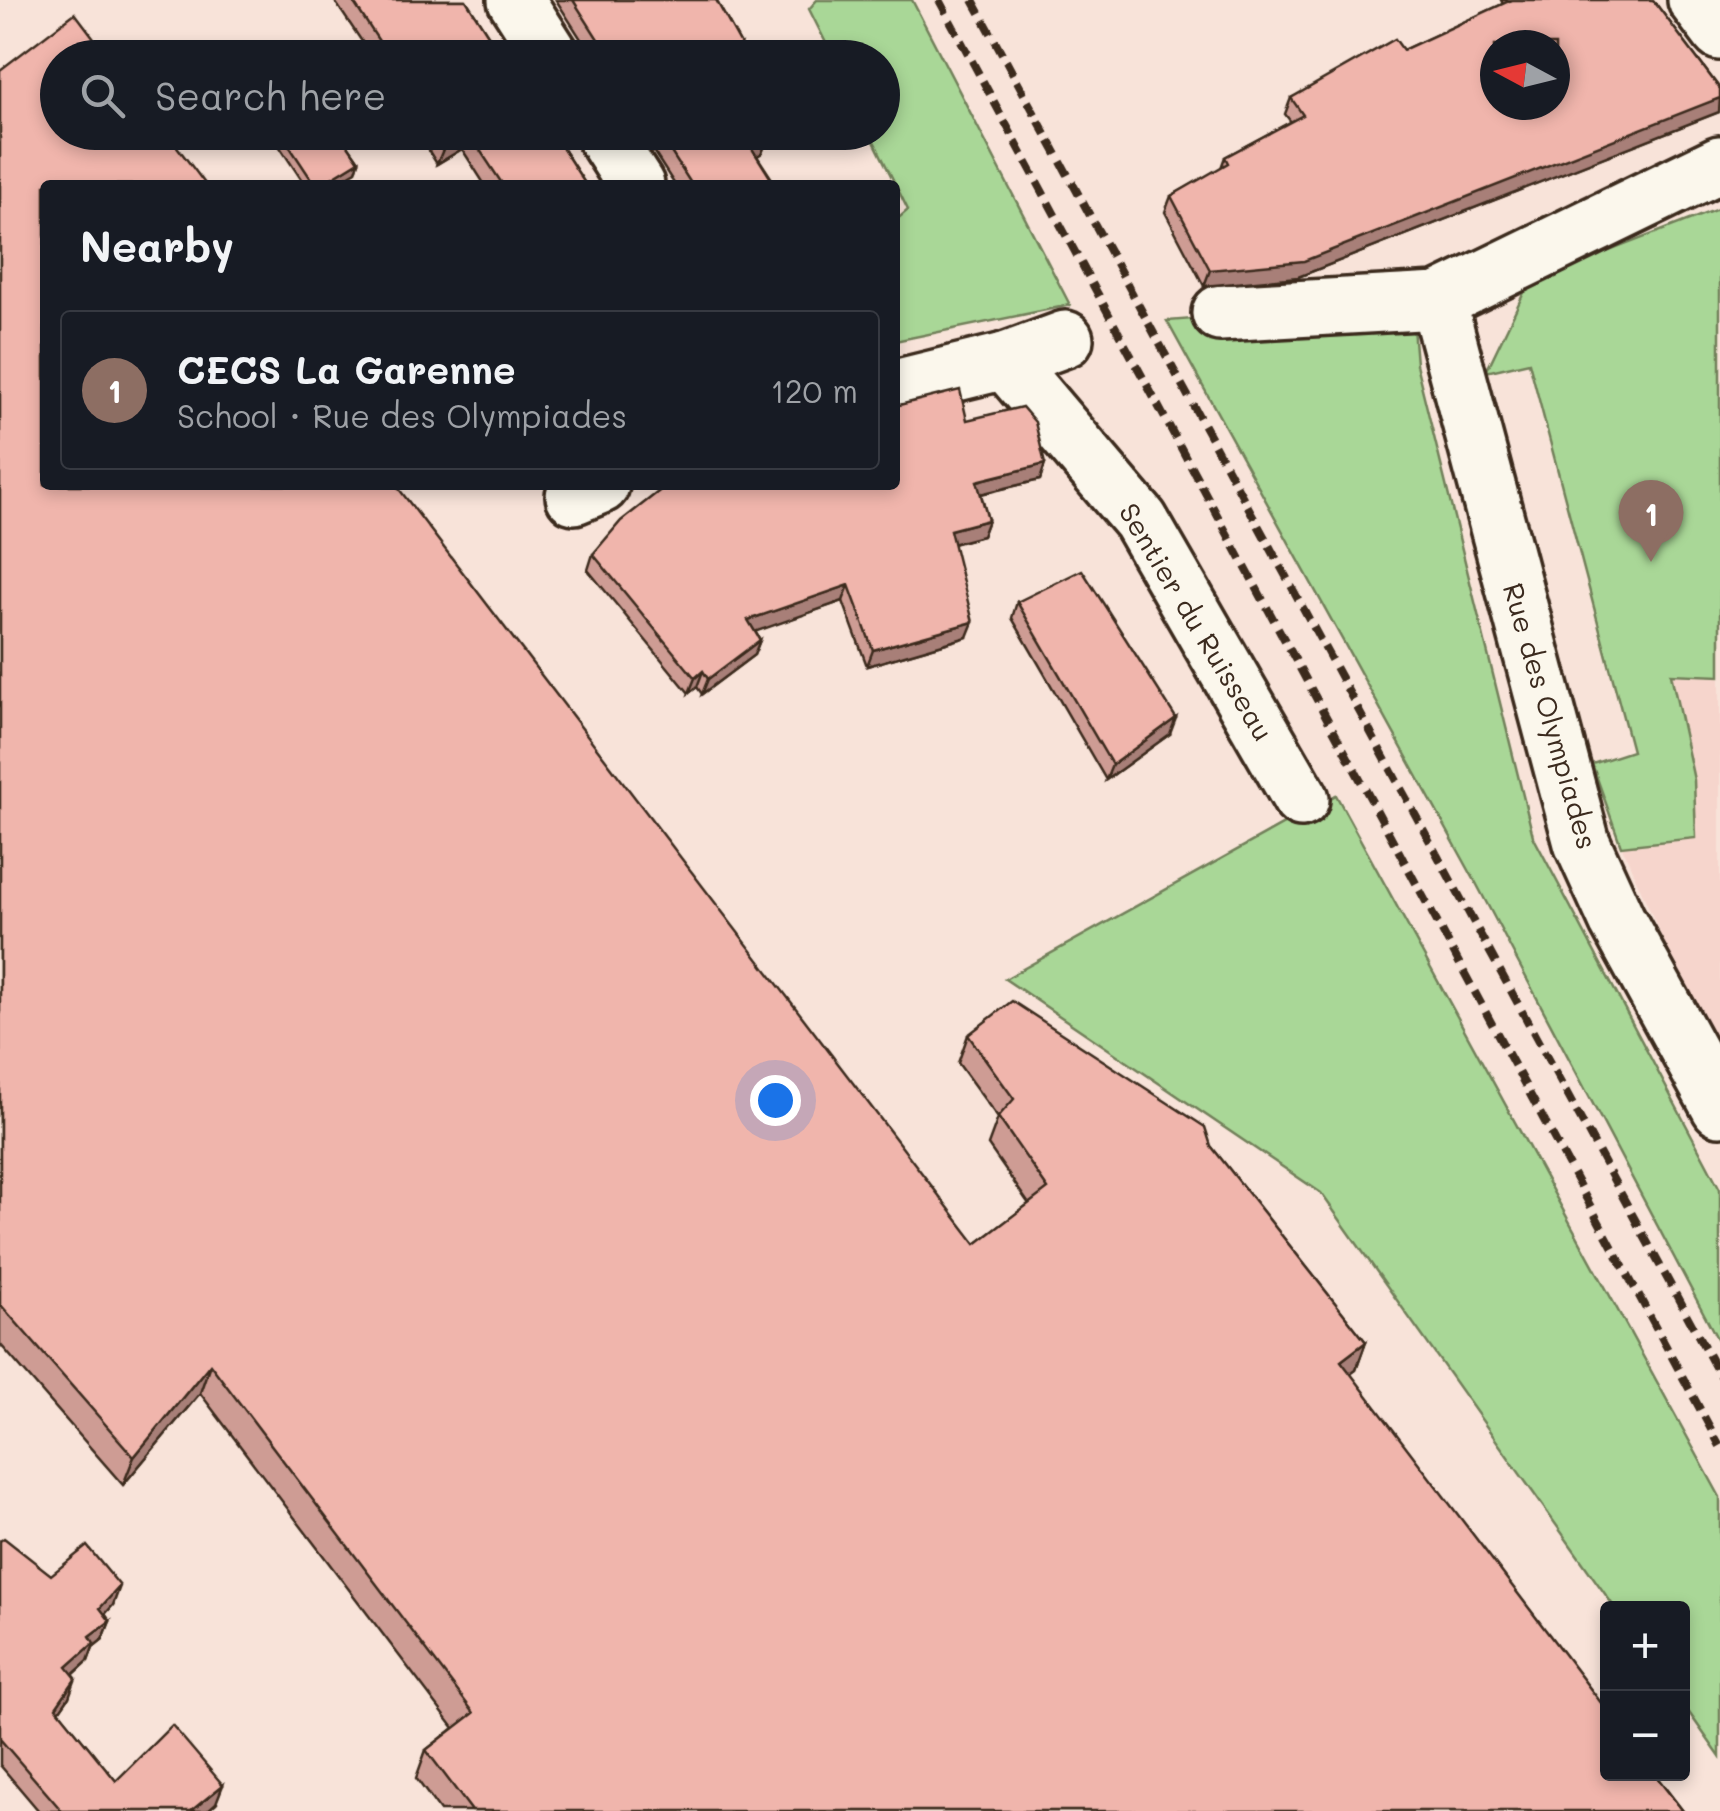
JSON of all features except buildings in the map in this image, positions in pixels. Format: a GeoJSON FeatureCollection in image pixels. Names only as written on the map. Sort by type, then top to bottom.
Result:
{"type":"FeatureCollection","features":[{"type":"Feature","properties":{"kind":"street"},"geometry":{"type":"LineString","coordinates":[[516,0],[542,40]]}},
{"type":"Feature","properties":{"kind":"street"},"geometry":{"type":"LineString","coordinates":[[1696,0],[1720,32]]}},
{"type":"Feature","properties":{"kind":"street"},"geometry":{"type":"LineString","coordinates":[[614,150],[633,180]]}},
{"type":"Feature","properties":{"kind":"street"},"geometry":{"type":"LineString","coordinates":[[1220,312],[1438,300],[1720,164]]}},
{"type":"Feature","properties":{"kind":"street","name":"Rue des Olympiades"},"geometry":{"type":"LineString","coordinates":[[1438,300],[1582,843],[1617,920],[1720,1108]]}},
{"type":"Feature","properties":{"kind":"street"},"geometry":{"type":"LineString","coordinates":[[900,387],[1005,361],[1066,339]]}},
{"type":"Feature","properties":{"kind":"street","name":"Sentier du Ruisseau"},"geometry":{"type":"LineString","coordinates":[[1005,361],[1140,520],[1301,799]]}},
{"type":"Feature","properties":{"kind":"shaded area"},"geometry":{"type":"Polygon","coordinates":[[[1720,208],[1720,1069],[1611,822],[1592,764],[1632,751],[1529,362],[1486,372],[1720,208]]]}},
{"type":"Feature","properties":{"kind":"green space"},"geometry":{"type":"Polygon","coordinates":[[[817,0],[912,0],[1070,305],[900,340],[900,217],[908,210],[900,194],[900,180],[893,180],[878,150],[900,150],[900,40],[824,40],[809,9],[817,0]]]}},
{"type":"Feature","properties":{"kind":"green space"},"geometry":{"type":"Polygon","coordinates":[[[1720,208],[1720,676],[1671,674],[1694,780],[1696,838],[1621,846],[1592,764],[1632,751],[1529,362],[1486,372],[1529,282],[1720,208]]]}},
{"type":"Feature","properties":{"kind":"green space"},"geometry":{"type":"Polygon","coordinates":[[[1411,302],[1416,364],[1533,836],[1720,1189],[1720,1344],[1475,881],[1167,321],[1411,302]]]}},
{"type":"Feature","properties":{"kind":"green space"},"geometry":{"type":"Polygon","coordinates":[[[1336,795],[1720,1497],[1720,1757],[1690,1714],[1690,1601],[1610,1601],[1321,1193],[1005,979],[1336,795]]]}},
{"type":"Feature","properties":{"kind":"railway"},"geometry":{"type":"LineString","coordinates":[[939,0],[1720,1446]]}},
{"type":"Feature","properties":{"kind":"railway"},"geometry":{"type":"LineString","coordinates":[[973,0],[1720,1376]]}},
{"type":"Feature","properties":{"kind":"place","name":"CECS La Garenne"},"geometry":{"type":"Point","coordinates":[1651,562]}}]}
